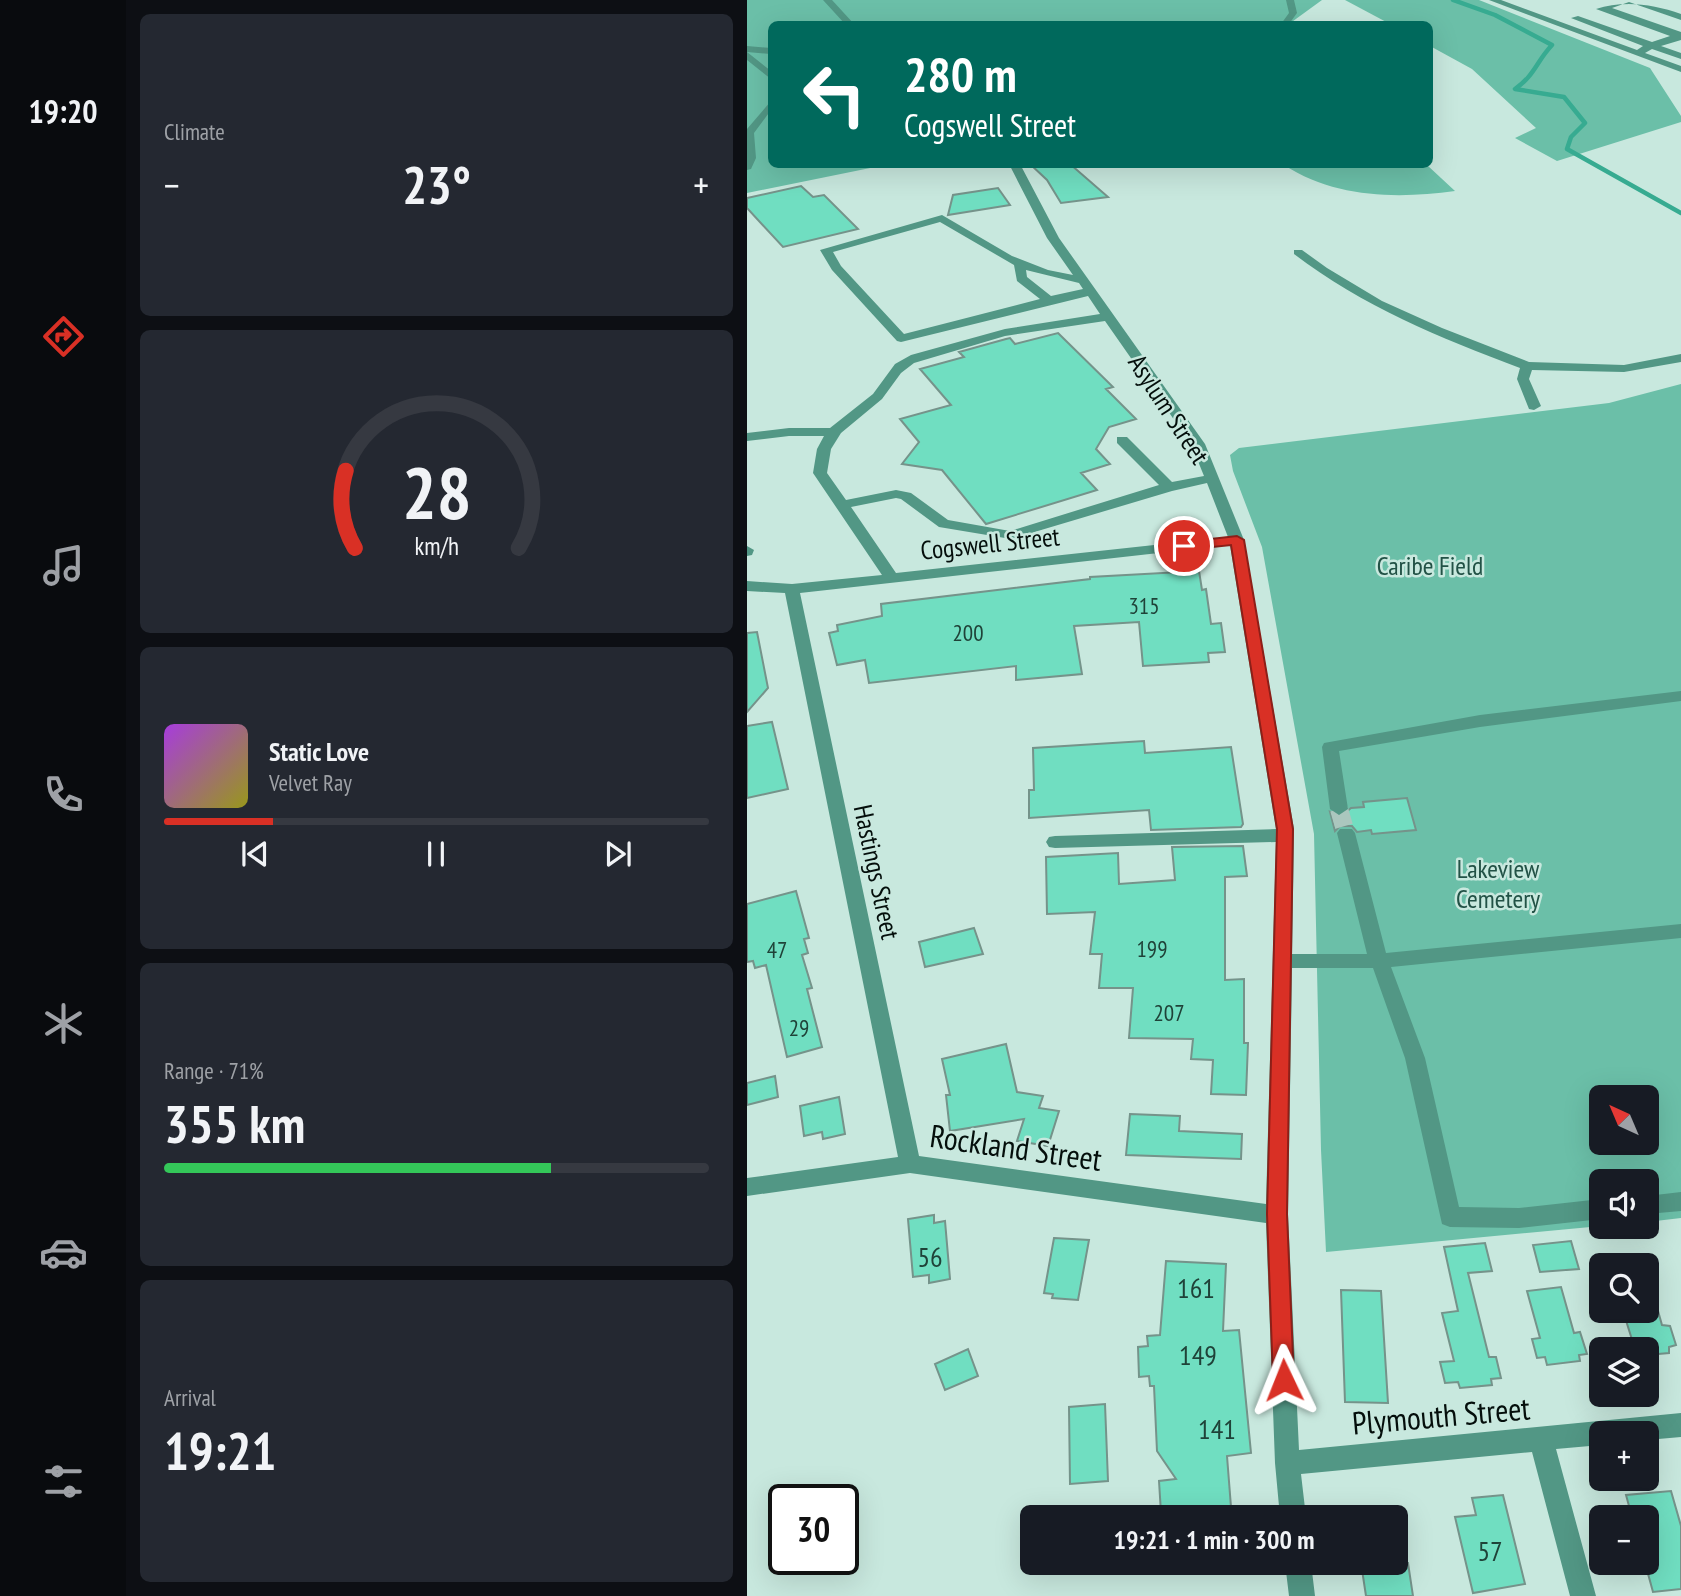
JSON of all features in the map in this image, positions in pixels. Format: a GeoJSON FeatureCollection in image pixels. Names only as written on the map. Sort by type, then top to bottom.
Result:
{"type":"FeatureCollection","features":[{"type":"Feature","properties":{"kind":"street"},"geometry":{"type":"LineString","coordinates":[[827,0],[847,21]]}},
{"type":"Feature","properties":{"kind":"street"},"geometry":{"type":"LineString","coordinates":[[1287,21],[1293,13],[1290,0]]}},
{"type":"Feature","properties":{"kind":"street"},"geometry":{"type":"LineString","coordinates":[[1493,0],[1681,69]]}},
{"type":"Feature","properties":{"kind":"street"},"geometry":{"type":"LineString","coordinates":[[1557,24],[1629,0],[1681,17]]}},
{"type":"Feature","properties":{"kind":"street"},"geometry":{"type":"LineString","coordinates":[[1604,8],[1680,36]]}},
{"type":"Feature","properties":{"kind":"street"},"geometry":{"type":"LineString","coordinates":[[1575,18],[1681,55]]}},
{"type":"Feature","properties":{"kind":"street"},"geometry":{"type":"LineString","coordinates":[[1639,54],[1643,49],[1680,36]]}},
{"type":"Feature","properties":{"kind":"street"},"geometry":{"type":"LineString","coordinates":[[747,49],[768,51]]}},
{"type":"Feature","properties":{"kind":"street"},"geometry":{"type":"LineString","coordinates":[[747,55],[767,66]]}},
{"type":"Feature","properties":{"kind":"street"},"geometry":{"type":"LineString","coordinates":[[747,166],[751,158],[749,134],[768,108]]}},
{"type":"Feature","properties":{"kind":"street","name":"Asylum Street"},"geometry":{"type":"LineString","coordinates":[[1016,168],[1053,238],[1198,444],[1237,540],[1285,835],[1277,1214],[1287,1463],[1292,1505]]}},
{"type":"Feature","properties":{"kind":"street"},"geometry":{"type":"LineString","coordinates":[[942,218],[981,245],[1057,278],[1086,286],[1049,300],[902,338],[836,268],[826,250],[942,218]]}},
{"type":"Feature","properties":{"kind":"street"},"geometry":{"type":"LineString","coordinates":[[1298,252],[1347,288],[1527,366],[1577,370],[1626,369],[1681,358]]}},
{"type":"Feature","properties":{"kind":"street"},"geometry":{"type":"LineString","coordinates":[[1020,263],[1021,278],[1049,300]]}},
{"type":"Feature","properties":{"kind":"street"},"geometry":{"type":"LineString","coordinates":[[892,578],[820,473],[819,457],[832,432],[879,396],[899,367],[908,362],[968,341],[1036,324],[1107,317]]}},
{"type":"Feature","properties":{"kind":"street"},"geometry":{"type":"LineString","coordinates":[[1527,366],[1523,379],[1534,406]]}},
{"type":"Feature","properties":{"kind":"street"},"geometry":{"type":"LineString","coordinates":[[747,437],[789,432],[832,432]]}},
{"type":"Feature","properties":{"kind":"street"},"geometry":{"type":"LineString","coordinates":[[1122,440],[1169,487]]}},
{"type":"Feature","properties":{"kind":"street"},"geometry":{"type":"LineString","coordinates":[[842,505],[896,494],[906,496],[944,524],[1011,535],[1169,487],[1212,478]]}},
{"type":"Feature","properties":{"kind":"street","name":"Cogswell Street"},"geometry":{"type":"LineString","coordinates":[[747,586],[792,589],[1237,540]]}},
{"type":"Feature","properties":{"kind":"street","name":"Hastings Street"},"geometry":{"type":"LineString","coordinates":[[792,589],[910,1164]]}},
{"type":"Feature","properties":{"kind":"street"},"geometry":{"type":"LineString","coordinates":[[1339,809],[1330,747],[1480,721],[1681,696]]}},
{"type":"Feature","properties":{"kind":"street"},"geometry":{"type":"LineString","coordinates":[[1346,833],[1370,935],[1414,1058],[1450,1217],[1519,1218],[1589,1210]]}},
{"type":"Feature","properties":{"kind":"street"},"geometry":{"type":"LineString","coordinates":[[1055,842],[1285,835]]}},
{"type":"Feature","properties":{"kind":"street"},"geometry":{"type":"LineString","coordinates":[[1282,961],[1381,961],[1681,931]]}},
{"type":"Feature","properties":{"kind":"street","name":"Rockland Street"},"geometry":{"type":"LineString","coordinates":[[747,1186],[910,1164],[1277,1214]]}},
{"type":"Feature","properties":{"kind":"street"},"geometry":{"type":"LineString","coordinates":[[1659,1204],[1681,1201]]}},
{"type":"Feature","properties":{"kind":"street","name":"Plymouth Street"},"geometry":{"type":"LineString","coordinates":[[1659,1427],[1681,1425]]}},
{"type":"Feature","properties":{"kind":"street","name":"Plymouth Street"},"geometry":{"type":"LineString","coordinates":[[1287,1463],[1589,1434]]}},
{"type":"Feature","properties":{"kind":"street"},"geometry":{"type":"LineString","coordinates":[[1541,1440],[1583,1596]]}},
{"type":"Feature","properties":{"kind":"street"},"geometry":{"type":"LineString","coordinates":[[1299,1575],[1302,1596]]}},
{"type":"Feature","properties":{"kind":"green space"},"geometry":{"type":"Polygon","coordinates":[[[747,0],[1322,0],[1293,21],[768,21],[768,168],[870,168],[747,193],[747,0]]]}},
{"type":"Feature","properties":{"kind":"green space"},"geometry":{"type":"Polygon","coordinates":[[[1345,0],[1479,0],[1650,68],[1681,116],[1681,122],[1557,161],[1515,138],[1536,128],[1472,69],[1433,48],[1433,21],[1384,21],[1345,0]]]}},
{"type":"Feature","properties":{"kind":"green space"},"geometry":{"type":"Polygon","coordinates":[[[1289,168],[1430,168],[1455,191],[1411,195],[1367,193],[1345,190],[1289,168]]]}},
{"type":"Feature","properties":{"kind":"green space","name":"Lakeview Cemetery"},"geometry":{"type":"Polygon","coordinates":[[[1681,384],[1681,1218],[1659,1221],[1659,1169],[1589,1169],[1589,1227],[1326,1252],[1314,834],[1262,547],[1233,471],[1230,455],[1239,448],[1609,403],[1681,384]]]}},
{"type":"Feature","properties":{"kind":"building"},"geometry":{"type":"Polygon","coordinates":[[[1034,168],[1075,168],[1108,197],[1061,203],[1047,180],[1034,168]]]}},
{"type":"Feature","properties":{"kind":"building"},"geometry":{"type":"Polygon","coordinates":[[[801,186],[813,197],[824,195],[858,229],[783,247],[747,208],[747,198],[801,186]]]}},
{"type":"Feature","properties":{"kind":"building"},"geometry":{"type":"Polygon","coordinates":[[[998,188],[1010,205],[948,215],[953,195],[998,188]]]}},
{"type":"Feature","properties":{"kind":"building"},"geometry":{"type":"Polygon","coordinates":[[[1058,333],[1113,387],[1106,389],[1136,419],[1109,427],[1096,449],[1110,464],[1081,473],[1097,490],[986,524],[942,470],[902,464],[919,442],[900,419],[951,405],[920,369],[964,357],[959,352],[1006,339],[1010,338],[1015,344],[1058,333]]]}},
{"type":"Feature","properties":{"kind":"building"},"geometry":{"type":"Polygon","coordinates":[[[1199,571],[1202,590],[1206,589],[1211,624],[1221,623],[1225,652],[1208,653],[1209,662],[1143,666],[1139,622],[1074,626],[1082,674],[1016,680],[1016,666],[869,683],[865,660],[837,665],[829,633],[838,631],[837,625],[882,616],[881,604],[1090,577],[1199,571]]]}},
{"type":"Feature","properties":{"kind":"building"},"geometry":{"type":"Polygon","coordinates":[[[757,632],[768,688],[747,712],[747,633],[757,632]]]}},
{"type":"Feature","properties":{"kind":"building"},"geometry":{"type":"Polygon","coordinates":[[[772,722],[788,789],[747,798],[747,726],[772,722]]]}},
{"type":"Feature","properties":{"kind":"building"},"geometry":{"type":"Polygon","coordinates":[[[1144,741],[1145,753],[1231,747],[1243,824],[1241,827],[1151,830],[1149,810],[1029,818],[1029,790],[1034,790],[1033,748],[1144,741]]]}},
{"type":"Feature","properties":{"kind":"building"},"geometry":{"type":"Polygon","coordinates":[[[1407,798],[1416,830],[1372,834],[1371,830],[1357,832],[1352,826],[1340,826],[1335,831],[1330,812],[1340,817],[1351,808],[1364,807],[1363,802],[1407,798]]]}},
{"type":"Feature","properties":{"kind":"building"},"geometry":{"type":"Polygon","coordinates":[[[1243,846],[1247,876],[1225,877],[1225,980],[1244,979],[1244,1043],[1248,1043],[1246,1095],[1211,1094],[1213,1060],[1191,1059],[1193,1039],[1129,1038],[1133,988],[1099,988],[1102,954],[1090,954],[1095,912],[1047,914],[1046,857],[1118,853],[1119,884],[1175,880],[1172,847],[1243,846]]]}},
{"type":"Feature","properties":{"kind":"building"},"geometry":{"type":"Polygon","coordinates":[[[796,891],[809,938],[804,939],[808,953],[802,955],[812,988],[807,989],[822,1047],[787,1057],[766,965],[755,968],[753,961],[747,962],[747,904],[796,891]]]}},
{"type":"Feature","properties":{"kind":"building"},"geometry":{"type":"Polygon","coordinates":[[[974,928],[983,954],[925,967],[919,942],[974,928]]]}},
{"type":"Feature","properties":{"kind":"building"},"geometry":{"type":"Polygon","coordinates":[[[1006,1044],[1017,1092],[1043,1096],[1039,1108],[1059,1111],[1048,1146],[1017,1141],[1024,1119],[950,1131],[946,1095],[950,1095],[942,1059],[1006,1044]]]}},
{"type":"Feature","properties":{"kind":"building"},"geometry":{"type":"Polygon","coordinates":[[[775,1076],[778,1097],[747,1105],[747,1083],[775,1076]]]}},
{"type":"Feature","properties":{"kind":"building"},"geometry":{"type":"Polygon","coordinates":[[[839,1097],[845,1134],[823,1139],[822,1132],[804,1136],[800,1106],[839,1097]]]}},
{"type":"Feature","properties":{"kind":"building"},"geometry":{"type":"Polygon","coordinates":[[[1130,1114],[1180,1116],[1179,1131],[1242,1134],[1241,1159],[1126,1155],[1130,1114]]]}},
{"type":"Feature","properties":{"kind":"building"},"geometry":{"type":"Polygon","coordinates":[[[934,1215],[934,1223],[945,1221],[950,1279],[929,1283],[929,1275],[913,1277],[908,1219],[934,1215]]]}},
{"type":"Feature","properties":{"kind":"building"},"geometry":{"type":"Polygon","coordinates":[[[1054,1238],[1089,1240],[1078,1300],[1052,1298],[1053,1294],[1044,1293],[1054,1238]]]}},
{"type":"Feature","properties":{"kind":"building"},"geometry":{"type":"Polygon","coordinates":[[[1571,1241],[1579,1269],[1540,1272],[1533,1245],[1571,1241]]]}},
{"type":"Feature","properties":{"kind":"building"},"geometry":{"type":"Polygon","coordinates":[[[1485,1243],[1492,1271],[1468,1273],[1489,1357],[1496,1357],[1501,1378],[1491,1379],[1492,1385],[1460,1388],[1458,1382],[1445,1383],[1440,1362],[1454,1361],[1442,1313],[1458,1311],[1444,1247],[1485,1243]]]}},
{"type":"Feature","properties":{"kind":"building"},"geometry":{"type":"Polygon","coordinates":[[[1166,1261],[1226,1264],[1223,1331],[1239,1330],[1251,1453],[1227,1456],[1231,1505],[1160,1505],[1159,1481],[1176,1479],[1157,1451],[1154,1386],[1150,1386],[1149,1376],[1139,1377],[1138,1347],[1148,1346],[1147,1336],[1160,1335],[1166,1261]]]}},
{"type":"Feature","properties":{"kind":"building"},"geometry":{"type":"Polygon","coordinates":[[[1561,1287],[1574,1333],[1580,1332],[1587,1354],[1579,1355],[1580,1361],[1547,1365],[1545,1357],[1537,1358],[1532,1339],[1540,1338],[1527,1291],[1561,1287]]]}},
{"type":"Feature","properties":{"kind":"building"},"geometry":{"type":"Polygon","coordinates":[[[1341,1290],[1381,1291],[1388,1403],[1345,1402],[1341,1290]]]}},
{"type":"Feature","properties":{"kind":"building"},"geometry":{"type":"Polygon","coordinates":[[[1659,1314],[1662,1325],[1670,1326],[1676,1345],[1669,1347],[1669,1353],[1659,1354],[1659,1337],[1631,1337],[1627,1323],[1659,1323],[1659,1314]]]}},
{"type":"Feature","properties":{"kind":"building"},"geometry":{"type":"Polygon","coordinates":[[[968,1349],[978,1376],[945,1390],[935,1364],[968,1349]]]}},
{"type":"Feature","properties":{"kind":"building"},"geometry":{"type":"Polygon","coordinates":[[[1105,1404],[1108,1481],[1070,1484],[1069,1407],[1105,1404]]]}},
{"type":"Feature","properties":{"kind":"building"},"geometry":{"type":"Polygon","coordinates":[[[1671,1491],[1681,1526],[1681,1589],[1653,1592],[1648,1575],[1659,1575],[1659,1505],[1629,1505],[1626,1495],[1671,1491]]]}},
{"type":"Feature","properties":{"kind":"building"},"geometry":{"type":"Polygon","coordinates":[[[1503,1495],[1525,1584],[1473,1593],[1455,1517],[1476,1515],[1472,1498],[1503,1495]]]}},
{"type":"Feature","properties":{"kind":"building"},"geometry":{"type":"Polygon","coordinates":[[[1408,1563],[1413,1596],[1366,1596],[1363,1575],[1408,1575],[1408,1563]]]}},
{"type":"Feature","properties":{"kind":"waterway"},"geometry":{"type":"LineString","coordinates":[[1453,0],[1495,15],[1552,45],[1527,79],[1515,89],[1564,97],[1585,123],[1571,137],[1567,149],[1681,213]]}},
{"type":"Feature","properties":{"kind":"tunnel"},"geometry":{"type":"LineString","coordinates":[[1339,809],[1346,833]]}},
{"type":"Feature","properties":{"kind":"route"},"geometry":{"type":"LineString","coordinates":[[1184,546],[1237,540],[1285,829],[1277,1214],[1284,1380]]}},
{"type":"Feature","properties":{"kind":"park label","name":"Caribe Field"},"geometry":{"type":"Point","coordinates":[1430,565]}}]}
